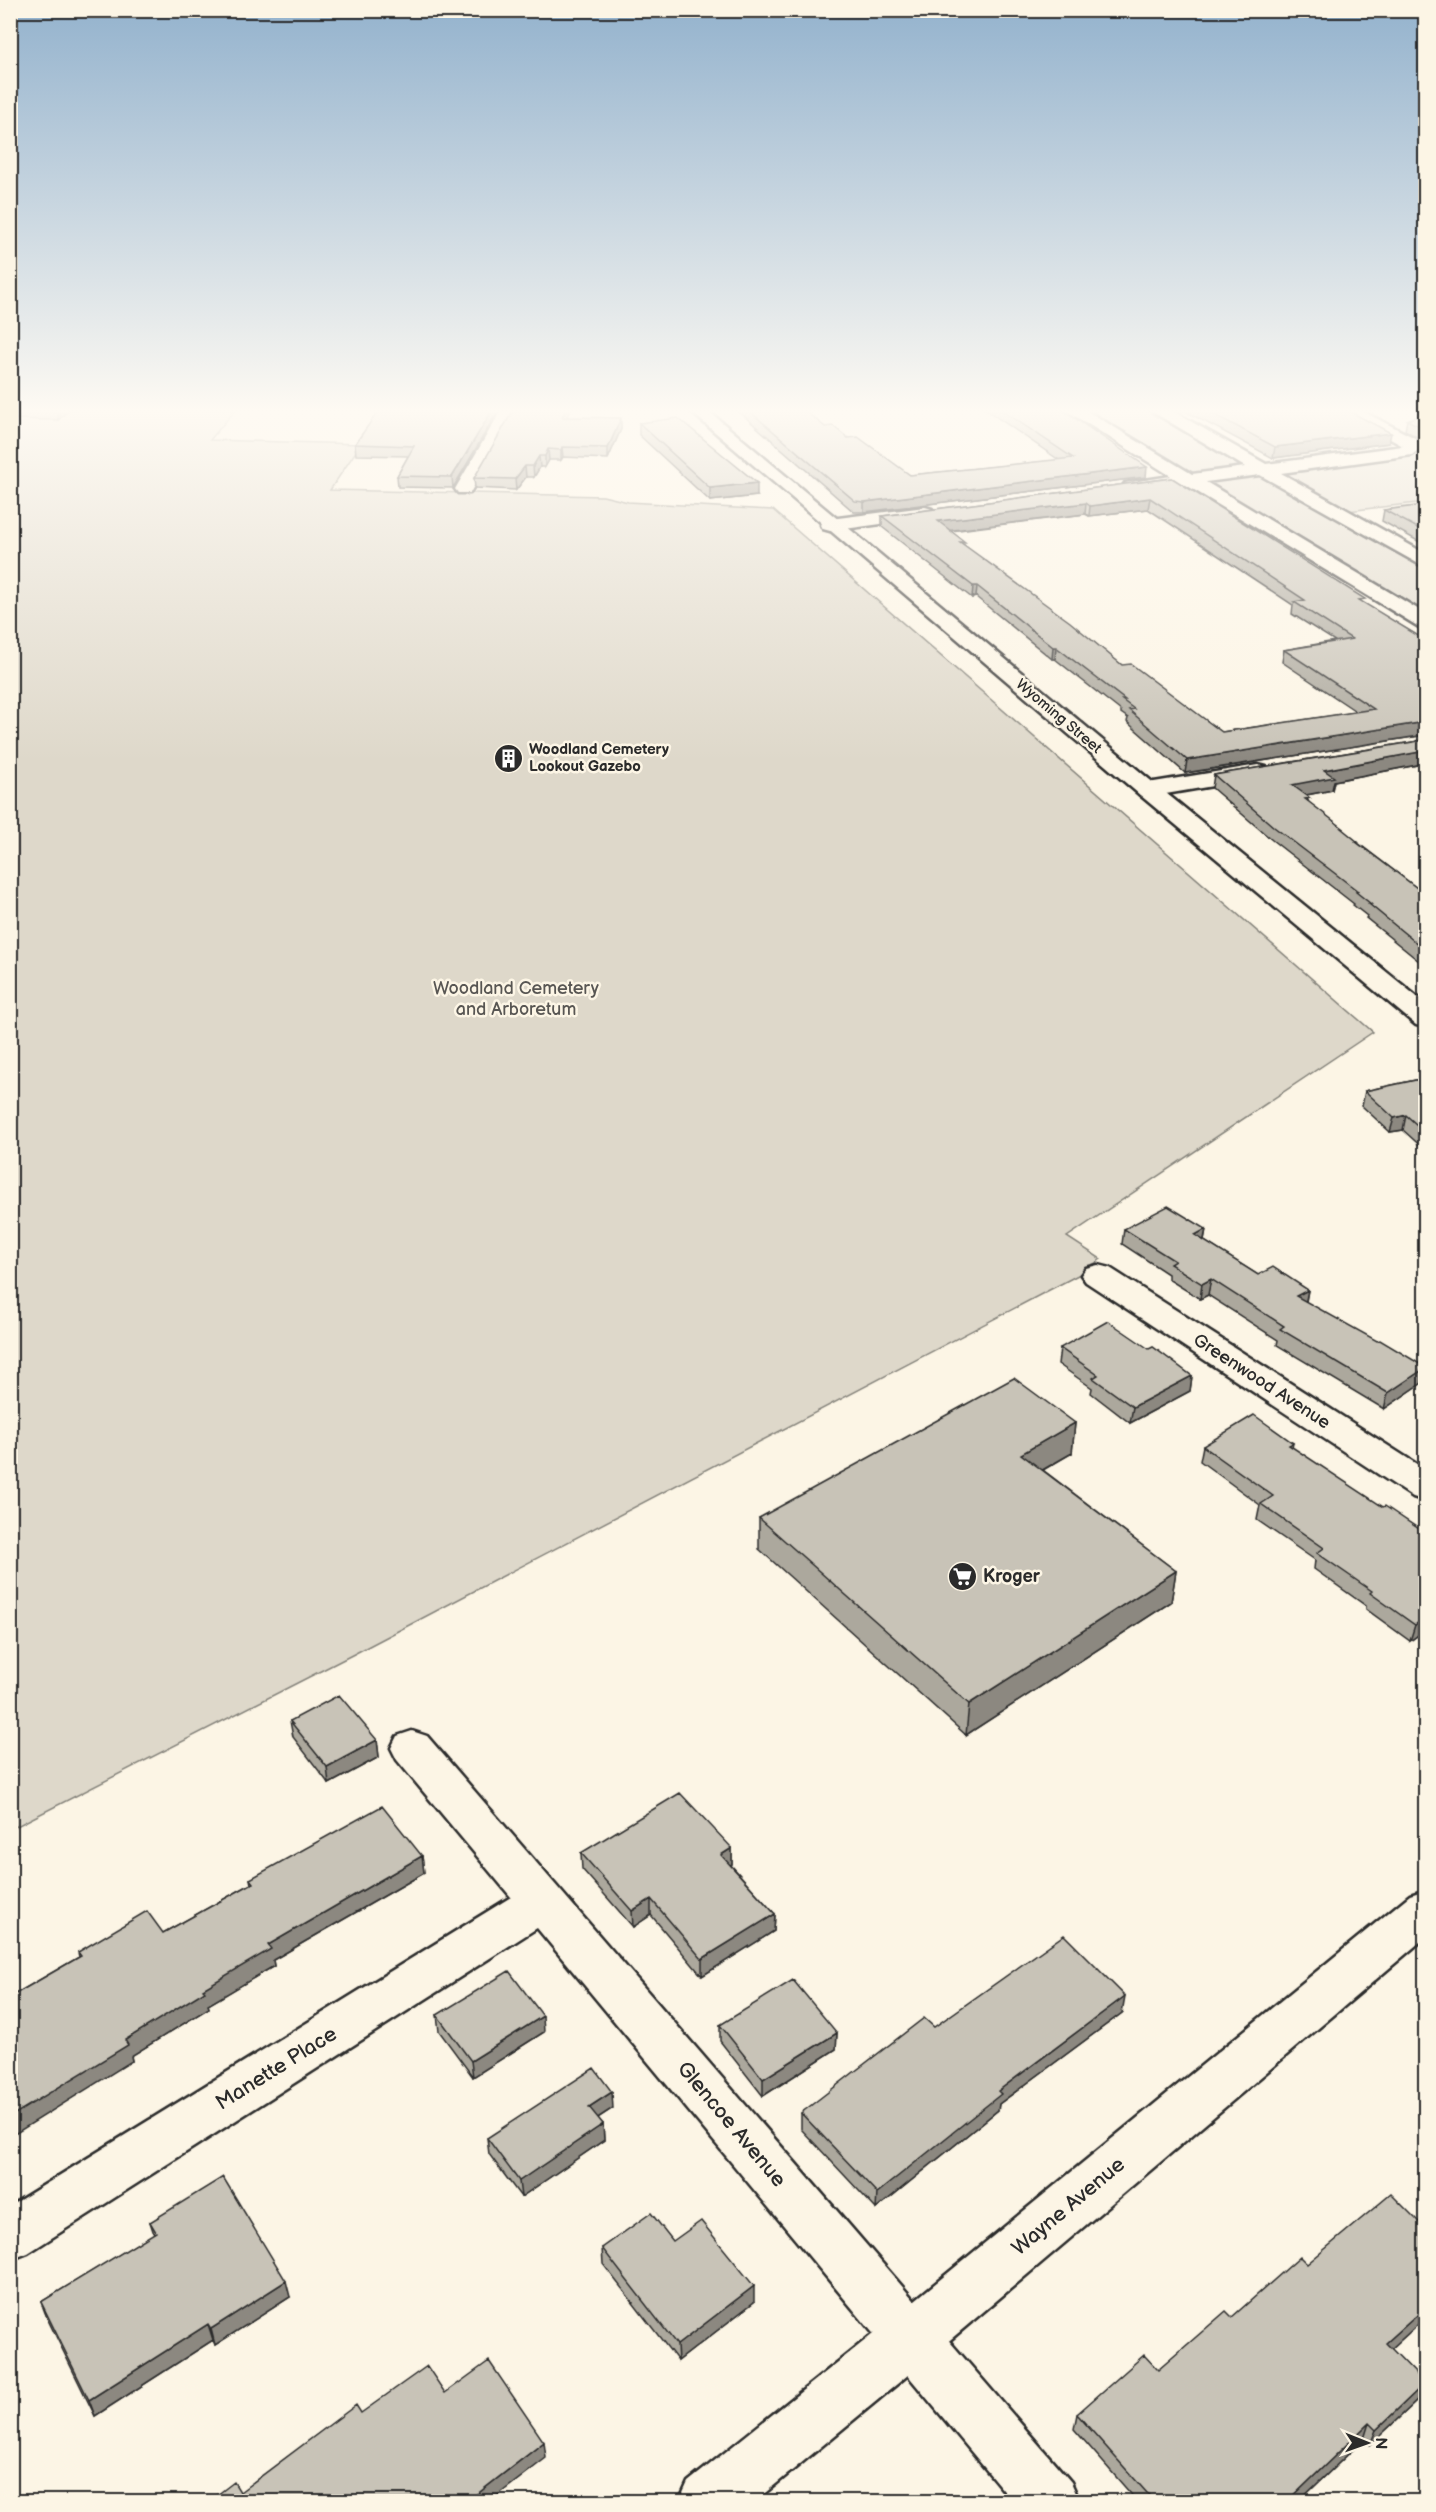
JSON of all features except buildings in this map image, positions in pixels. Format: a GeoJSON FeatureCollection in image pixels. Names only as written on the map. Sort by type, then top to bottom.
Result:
{"type":"FeatureCollection","features":[{"type":"Feature","properties":{"kind":"street","name":"Wyoming Street"},"geometry":{"type":"LineString","coordinates":[[831,526],[1425,1019]]}},
{"type":"Feature","properties":{"kind":"street"},"geometry":{"type":"LineString","coordinates":[[1265,526],[1425,623]]}},
{"type":"Feature","properties":{"kind":"street"},"geometry":{"type":"LineString","coordinates":[[1362,526],[1425,562]]}},
{"type":"Feature","properties":{"kind":"street"},"geometry":{"type":"LineString","coordinates":[[1148,790],[1276,769]]}},
{"type":"Feature","properties":{"kind":"street","name":"Greenwood Avenue"},"geometry":{"type":"LineString","coordinates":[[1098,1275],[1425,1488]]}},
{"type":"Feature","properties":{"kind":"street","name":"Glencoe Avenue"},"geometry":{"type":"LineString","coordinates":[[412,1748],[1051,2502]]}},
{"type":"Feature","properties":{"kind":"street","name":"Manette Place"},"geometry":{"type":"LineString","coordinates":[[10,2235],[542,1901]]}},
{"type":"Feature","properties":{"kind":"street","name":"Wayne Avenue"},"geometry":{"type":"LineString","coordinates":[[708,2502],[912,2337],[1425,1909]]}},
{"type":"Feature","properties":{"kind":"green space","name":"Woodland Cemetery and Arboretum"},"geometry":{"type":"Polygon","coordinates":[[[11,526],[792,526],[1373,1032],[1067,1237],[1101,1259],[1078,1275],[352,1655],[11,1829],[11,526]]]}},
{"type":"Feature","properties":{"kind":"green space"},"geometry":{"type":"Polygon","coordinates":[[[1265,526],[1363,526],[1425,562],[1425,623],[1265,526]]]}},
{"type":"Feature","properties":{"kind":"place","name":"Woodland Cemetery Lookout Gazebo"},"geometry":{"type":"Point","coordinates":[508,758]}},
{"type":"Feature","properties":{"kind":"place","name":"Kroger"},"geometry":{"type":"Point","coordinates":[962,1576]}}]}
